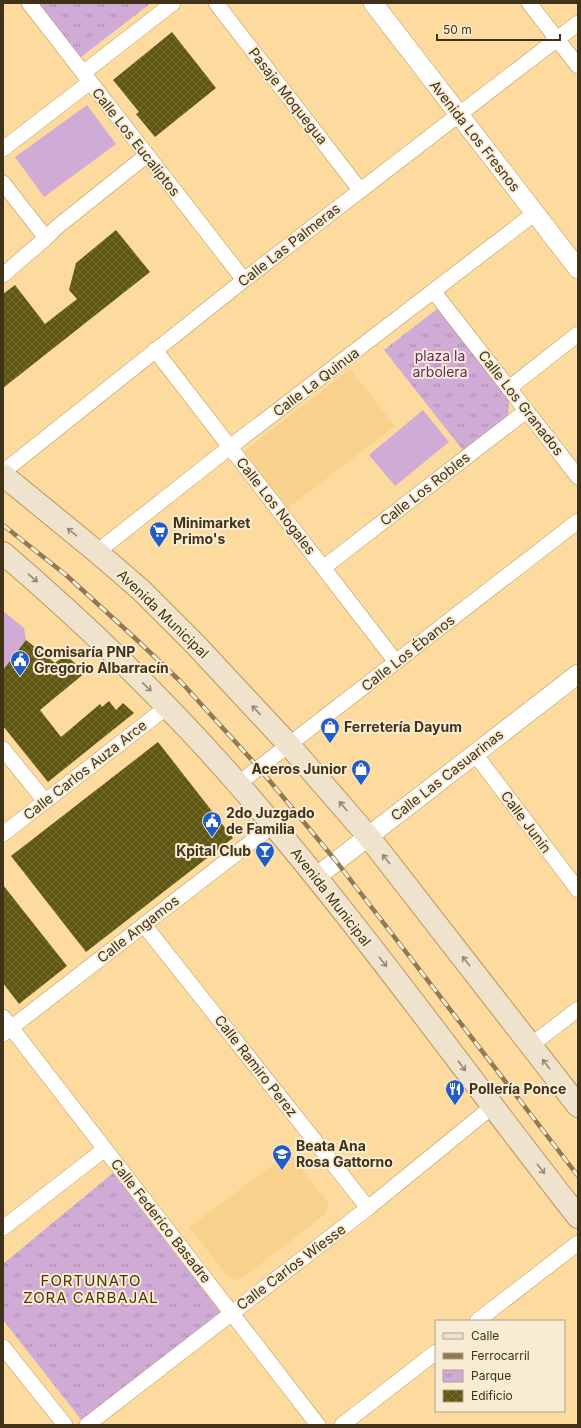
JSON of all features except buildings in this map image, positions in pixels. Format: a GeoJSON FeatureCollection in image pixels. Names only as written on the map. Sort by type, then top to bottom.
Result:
{"type":"FeatureCollection","features":[{"type":"Feature","properties":{"kind":"main road","name":"Avenida Municipal"},"geometry":{"type":"LineString","coordinates":[[3,473],[140,590],[185,633],[289,745],[368,836],[578,1106]]}},
{"type":"Feature","properties":{"kind":"main road","name":"Avenida Municipal"},"geometry":{"type":"LineString","coordinates":[[3,553],[43,587],[151,690],[238,784],[316,877],[578,1217]]}},
{"type":"Feature","properties":{"kind":"street","name":"Calle Los Eucaliptos"},"geometry":{"type":"LineString","coordinates":[[29,3],[244,280]]}},
{"type":"Feature","properties":{"kind":"street"},"geometry":{"type":"LineString","coordinates":[[3,150],[173,3]]}},
{"type":"Feature","properties":{"kind":"street","name":"Pasaje Moquegua"},"geometry":{"type":"LineString","coordinates":[[216,3],[360,190]]}},
{"type":"Feature","properties":{"kind":"street","name":"Avenida Los Fresnos"},"geometry":{"type":"LineString","coordinates":[[373,3],[578,269]]}},
{"type":"Feature","properties":{"kind":"street"},"geometry":{"type":"LineString","coordinates":[[529,3],[578,66]]}},
{"type":"Feature","properties":{"kind":"street","name":"Calle Las Palmeras"},"geometry":{"type":"LineString","coordinates":[[3,473],[244,280],[578,23]]}},
{"type":"Feature","properties":{"kind":"street"},"geometry":{"type":"LineString","coordinates":[[3,275],[57,227],[147,156]]}},
{"type":"Feature","properties":{"kind":"street"},"geometry":{"type":"LineString","coordinates":[[3,183],[46,238]]}},
{"type":"Feature","properties":{"kind":"street","name":"Calle La Quinua"},"geometry":{"type":"LineString","coordinates":[[97,552],[535,214]]}},
{"type":"Feature","properties":{"kind":"street","name":"Calle Los Granados"},"geometry":{"type":"LineString","coordinates":[[434,292],[578,477]]}},
{"type":"Feature","properties":{"kind":"street"},"geometry":{"type":"LineString","coordinates":[[509,388],[578,334]]}},
{"type":"Feature","properties":{"kind":"street","name":"Calle Los Nogales"},"geometry":{"type":"LineString","coordinates":[[155,350],[396,662]]}},
{"type":"Feature","properties":{"kind":"street","name":"Calle Los Robles"},"geometry":{"type":"LineString","coordinates":[[323,568],[526,411]]}},
{"type":"Feature","properties":{"kind":"street","name":"Calle Los Ébanos"},"geometry":{"type":"LineString","coordinates":[[238,784],[578,521]]}},
{"type":"Feature","properties":{"kind":"street","name":"Calle Las Casuarinas"},"geometry":{"type":"LineString","coordinates":[[316,877],[577,675]]}},
{"type":"Feature","properties":{"kind":"street","name":"Calle Carlos Auza Arce"},"geometry":{"type":"LineString","coordinates":[[3,834],[167,707]]}},
{"type":"Feature","properties":{"kind":"street"},"geometry":{"type":"LineString","coordinates":[[3,749],[45,801]]}},
{"type":"Feature","properties":{"kind":"street","name":"Calle Junín"},"geometry":{"type":"LineString","coordinates":[[475,754],[578,890]]}},
{"type":"Feature","properties":{"kind":"street","name":"Calle Angamos"},"geometry":{"type":"LineString","coordinates":[[6,1026],[144,925],[273,825]]}},
{"type":"Feature","properties":{"kind":"street","name":"Calle Ramiro Perez"},"geometry":{"type":"LineString","coordinates":[[144,925],[368,1208]]}},
{"type":"Feature","properties":{"kind":"street"},"geometry":{"type":"LineString","coordinates":[[531,1045],[578,1009]]}},
{"type":"Feature","properties":{"kind":"street","name":"Calle Federico Basadre"},"geometry":{"type":"LineString","coordinates":[[6,1026],[105,1149],[318,1425]]}},
{"type":"Feature","properties":{"kind":"street","name":"Calle Carlos Wiesse"},"geometry":{"type":"LineString","coordinates":[[87,1425],[231,1312],[368,1208],[493,1106]]}},
{"type":"Feature","properties":{"kind":"street"},"geometry":{"type":"LineString","coordinates":[[3,1228],[105,1149]]}},
{"type":"Feature","properties":{"kind":"street"},"geometry":{"type":"LineString","coordinates":[[478,1320],[578,1243]]}},
{"type":"Feature","properties":{"kind":"street"},"geometry":{"type":"LineString","coordinates":[[3,1346],[65,1425]]}},
{"type":"Feature","properties":{"kind":"street"},"geometry":{"type":"LineString","coordinates":[[342,1425],[435,1353]]}},
{"type":"Feature","properties":{"kind":"shaded area"},"geometry":{"type":"Polygon","coordinates":[[[350,369],[395,426],[288,508],[244,451],[350,369]]]}},
{"type":"Feature","properties":{"kind":"shaded area"},"geometry":{"type":"Polygon","coordinates":[[[289,1153],[329,1204],[325,1214],[240,1280],[229,1278],[189,1227],[289,1153]]]}},
{"type":"Feature","properties":{"kind":"green space"},"geometry":{"type":"Polygon","coordinates":[[[37,3],[151,3],[81,57],[76,56],[37,3]]]}},
{"type":"Feature","properties":{"kind":"green space"},"geometry":{"type":"Polygon","coordinates":[[[87,105],[116,144],[44,197],[15,157],[87,105]]]}},
{"type":"Feature","properties":{"kind":"green space","name":"plaza la arbolera"},"geometry":{"type":"Polygon","coordinates":[[[441,306],[509,397],[508,419],[465,453],[384,350],[441,306]]]}},
{"type":"Feature","properties":{"kind":"green space"},"geometry":{"type":"Polygon","coordinates":[[[423,410],[449,442],[395,486],[369,455],[423,410]]]}},
{"type":"Feature","properties":{"kind":"green space"},"geometry":{"type":"Polygon","coordinates":[[[3,611],[24,628],[26,640],[3,670],[3,611]]]}},
{"type":"Feature","properties":{"kind":"green space"},"geometry":{"type":"Polygon","coordinates":[[[113,1173],[221,1313],[83,1422],[3,1320],[3,1264],[113,1173]]]}},
{"type":"Feature","properties":{"kind":"railway"},"geometry":{"type":"LineString","coordinates":[[3,525],[66,575],[137,640],[181,682],[259,768],[336,861],[578,1176]]}},
{"type":"Feature","properties":{"kind":"place","name":"Minimarket Primo's"},"geometry":{"type":"Point","coordinates":[159,548]}},
{"type":"Feature","properties":{"kind":"place","name":"Comisaría PNP Gregorio Albarracín"},"geometry":{"type":"Point","coordinates":[20,677]}},
{"type":"Feature","properties":{"kind":"place","name":"Ferretería Dayum"},"geometry":{"type":"Point","coordinates":[330,744]}},
{"type":"Feature","properties":{"kind":"place","name":"Aceros Junior"},"geometry":{"type":"Point","coordinates":[361,786]}},
{"type":"Feature","properties":{"kind":"place","name":"2do Juzgado de Familia"},"geometry":{"type":"Point","coordinates":[212,838]}},
{"type":"Feature","properties":{"kind":"place","name":"Kpital Club"},"geometry":{"type":"Point","coordinates":[265,868]}},
{"type":"Feature","properties":{"kind":"place","name":"Pollería Ponce"},"geometry":{"type":"Point","coordinates":[455,1106]}},
{"type":"Feature","properties":{"kind":"place","name":"Beata Ana Rosa Gattorno"},"geometry":{"type":"Point","coordinates":[282,1171]}},
{"type":"Feature","properties":{"kind":"district","name":"FORTUNATO ZORA CARBAJAL"},"geometry":{"type":"Point","coordinates":[91,1290]}}]}
